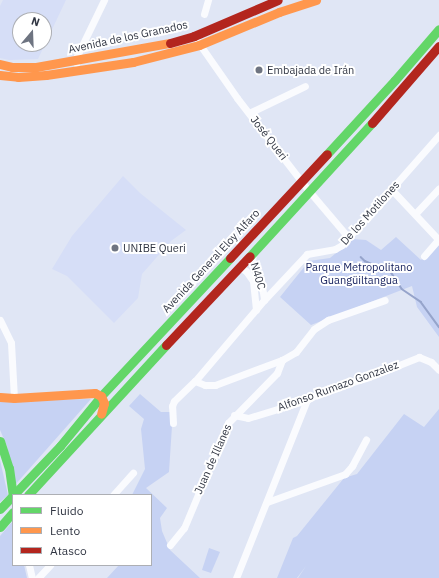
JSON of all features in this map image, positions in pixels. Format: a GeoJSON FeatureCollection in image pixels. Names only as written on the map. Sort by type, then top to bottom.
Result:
{"type":"FeatureCollection","features":[{"type":"Feature","properties":{"kind":"main road","name":"Avenida de los Granados"},"geometry":{"type":"LineString","coordinates":[[0,64],[24,68],[75,60],[194,36],[275,0]]}},
{"type":"Feature","properties":{"kind":"main road","name":"Avenida de los Granados"},"geometry":{"type":"LineString","coordinates":[[0,76],[18,77],[77,71],[133,62],[199,45],[279,12],[316,0]]}},
{"type":"Feature","properties":{"kind":"main road","name":"Avenida General Eloy Alfaro"},"geometry":{"type":"LineString","coordinates":[[13,494],[60,446],[100,396],[356,123],[439,29]]}},
{"type":"Feature","properties":{"kind":"main road"},"geometry":{"type":"LineString","coordinates":[[29,494],[100,414],[253,252],[437,52]]}},
{"type":"Feature","properties":{"kind":"main road"},"geometry":{"type":"LineString","coordinates":[[356,123],[357,130],[365,130]]}},
{"type":"Feature","properties":{"kind":"main road"},"geometry":{"type":"LineString","coordinates":[[0,397],[14,398],[89,392],[95,393],[100,396],[104,403],[100,414]]}},
{"type":"Feature","properties":{"kind":"main road"},"geometry":{"type":"LineString","coordinates":[[0,441],[9,468],[13,494]]}},
{"type":"Feature","properties":{"kind":"main road","name":"Avenida General Eloy Alfaro"},"geometry":{"type":"LineString","coordinates":[[0,508],[12,495]]}},
{"type":"Feature","properties":{"kind":"main road"},"geometry":{"type":"LineString","coordinates":[[0,527],[12,513]]}},
{"type":"Feature","properties":{"kind":"street"},"geometry":{"type":"LineString","coordinates":[[77,71],[75,60],[104,0]]}},
{"type":"Feature","properties":{"kind":"street"},"geometry":{"type":"LineString","coordinates":[[204,14],[208,0]]}},
{"type":"Feature","properties":{"kind":"street"},"geometry":{"type":"LineString","coordinates":[[275,0],[279,12]]}},
{"type":"Feature","properties":{"kind":"street","name":"José Queri"},"geometry":{"type":"LineString","coordinates":[[194,36],[249,113],[309,191],[348,237]]}},
{"type":"Feature","properties":{"kind":"street"},"geometry":{"type":"LineString","coordinates":[[249,113],[305,86]]}},
{"type":"Feature","properties":{"kind":"street","name":"De los Motilones"},"geometry":{"type":"LineString","coordinates":[[173,423],[172,406],[174,401],[195,381],[264,300],[308,254],[339,248],[392,190],[439,135]]}},
{"type":"Feature","properties":{"kind":"street"},"geometry":{"type":"LineString","coordinates":[[415,214],[439,188]]}},
{"type":"Feature","properties":{"kind":"street"},"geometry":{"type":"LineString","coordinates":[[392,190],[439,239],[424,256]]}},
{"type":"Feature","properties":{"kind":"street","name":"N40C"},"geometry":{"type":"LineString","coordinates":[[253,252],[252,264],[261,280],[264,300]]}},
{"type":"Feature","properties":{"kind":"street","name":"N40C"},"geometry":{"type":"LineString","coordinates":[[239,267],[246,271],[253,281],[256,310]]}},
{"type":"Feature","properties":{"kind":"street","name":"Juan de Illanes"},"geometry":{"type":"LineString","coordinates":[[170,545],[184,528],[228,423],[234,415],[277,373],[282,360],[296,352],[314,329],[328,320],[385,300]]}},
{"type":"Feature","properties":{"kind":"street"},"geometry":{"type":"LineString","coordinates":[[0,320],[11,343],[14,398]]}},
{"type":"Feature","properties":{"kind":"street","name":"Alfonso Rumazo Gonzalez"},"geometry":{"type":"LineString","coordinates":[[234,415],[248,418],[307,400],[324,391],[368,377],[419,357],[431,362],[439,370]]}},
{"type":"Feature","properties":{"kind":"street"},"geometry":{"type":"LineString","coordinates":[[195,381],[205,385],[215,385],[282,360]]}},
{"type":"Feature","properties":{"kind":"street"},"geometry":{"type":"LineString","coordinates":[[236,578],[307,400]]}},
{"type":"Feature","properties":{"kind":"street"},"geometry":{"type":"LineString","coordinates":[[267,502],[345,474],[352,466],[366,440]]}},
{"type":"Feature","properties":{"kind":"street"},"geometry":{"type":"LineString","coordinates":[[114,494],[133,473]]}},
{"type":"Feature","properties":{"kind":"street"},"geometry":{"type":"LineString","coordinates":[[29,566],[32,578]]}},
{"type":"Feature","properties":{"kind":"street"},"geometry":{"type":"LineString","coordinates":[[38,578],[49,566]]}},
{"type":"Feature","properties":{"kind":"shaded area"},"geometry":{"type":"Polygon","coordinates":[[[3,0],[66,0],[52,30],[52,12],[12,12],[12,52],[41,52],[38,59],[9,60],[0,58],[0,6],[3,0]]]}},
{"type":"Feature","properties":{"kind":"shaded area","name":"UNIBE Queri"},"geometry":{"type":"Polygon","coordinates":[[[123,176],[140,193],[186,230],[171,241],[142,274],[138,298],[114,323],[67,276],[52,269],[72,236],[123,176]]]}},
{"type":"Feature","properties":{"kind":"green space","name":"Parque Metropolitano Guangüiltangua"},"geometry":{"type":"Polygon","coordinates":[[[396,237],[421,260],[439,243],[439,337],[417,307],[412,286],[311,325],[280,297],[309,261],[330,258],[353,239],[366,240],[381,250],[396,237]]]}},
{"type":"Feature","properties":{"kind":"green space"},"geometry":{"type":"Polygon","coordinates":[[[140,394],[161,412],[170,412],[172,426],[169,472],[146,488],[167,508],[160,518],[162,531],[170,550],[200,578],[107,578],[118,566],[152,566],[152,494],[132,494],[145,469],[141,429],[144,419],[129,406],[140,394]]]}},
{"type":"Feature","properties":{"kind":"green space"},"geometry":{"type":"Polygon","coordinates":[[[91,399],[15,485],[7,446],[0,430],[0,401],[91,399]]]}},
{"type":"Feature","properties":{"kind":"green space"},"geometry":{"type":"Polygon","coordinates":[[[439,409],[439,578],[298,578],[306,566],[297,578],[277,578],[293,538],[297,536],[344,478],[357,474],[404,414],[424,427],[439,409]]]}},
{"type":"Feature","properties":{"kind":"green space"},"geometry":{"type":"Polygon","coordinates":[[[0,460],[8,495],[0,502],[0,460]]]}},
{"type":"Feature","properties":{"kind":"green space"},"geometry":{"type":"Polygon","coordinates":[[[12,522],[12,566],[24,566],[27,578],[0,578],[0,536],[12,522]]]}},
{"type":"Feature","properties":{"kind":"green space"},"geometry":{"type":"Polygon","coordinates":[[[209,548],[220,552],[211,573],[202,570],[209,548]]]}},
{"type":"Feature","properties":{"kind":"waterway"},"geometry":{"type":"LineString","coordinates":[[361,257],[365,261],[391,272],[402,289],[421,302],[439,327]]}},
{"type":"Feature","properties":{"kind":"traffic: fast"},"geometry":{"type":"LineString","coordinates":[[327,154],[395,80],[439,29]]}},
{"type":"Feature","properties":{"kind":"traffic: fast"},"geometry":{"type":"LineString","coordinates":[[250,256],[372,123]]}},
{"type":"Feature","properties":{"kind":"traffic: fast"},"geometry":{"type":"LineString","coordinates":[[14,494],[60,446],[101,396],[230,258]]}},
{"type":"Feature","properties":{"kind":"traffic: fast"},"geometry":{"type":"LineString","coordinates":[[29,494],[166,345]]}},
{"type":"Feature","properties":{"kind":"traffic: fast"},"geometry":{"type":"LineString","coordinates":[[0,441],[9,468],[13,494]]}},
{"type":"Feature","properties":{"kind":"traffic: fast"},"geometry":{"type":"LineString","coordinates":[[0,509],[12,496]]}},
{"type":"Feature","properties":{"kind":"traffic: fast"},"geometry":{"type":"LineString","coordinates":[[0,527],[12,513]]}},
{"type":"Feature","properties":{"kind":"traffic: slow"},"geometry":{"type":"LineString","coordinates":[[0,75],[18,77],[46,75],[133,62],[199,45],[279,12],[316,0]]}},
{"type":"Feature","properties":{"kind":"traffic: slow"},"geometry":{"type":"LineString","coordinates":[[0,64],[12,67],[36,67],[170,43]]}},
{"type":"Feature","properties":{"kind":"traffic: slow"},"geometry":{"type":"LineString","coordinates":[[0,397],[14,398],[95,393],[101,396],[104,403],[101,414]]}},
{"type":"Feature","properties":{"kind":"traffic: jam"},"geometry":{"type":"LineString","coordinates":[[170,43],[194,36],[278,0]]}},
{"type":"Feature","properties":{"kind":"traffic: jam"},"geometry":{"type":"LineString","coordinates":[[372,123],[439,46]]}},
{"type":"Feature","properties":{"kind":"traffic: jam"},"geometry":{"type":"LineString","coordinates":[[230,258],[327,154]]}},
{"type":"Feature","properties":{"kind":"traffic: jam"},"geometry":{"type":"LineString","coordinates":[[166,345],[250,256]]}},
{"type":"Feature","properties":{"kind":"place","name":"Embajada de Irán"},"geometry":{"type":"Point","coordinates":[259,70]}},
{"type":"Feature","properties":{"kind":"place","name":"UNIBE Queri"},"geometry":{"type":"Point","coordinates":[115,248]}}]}
